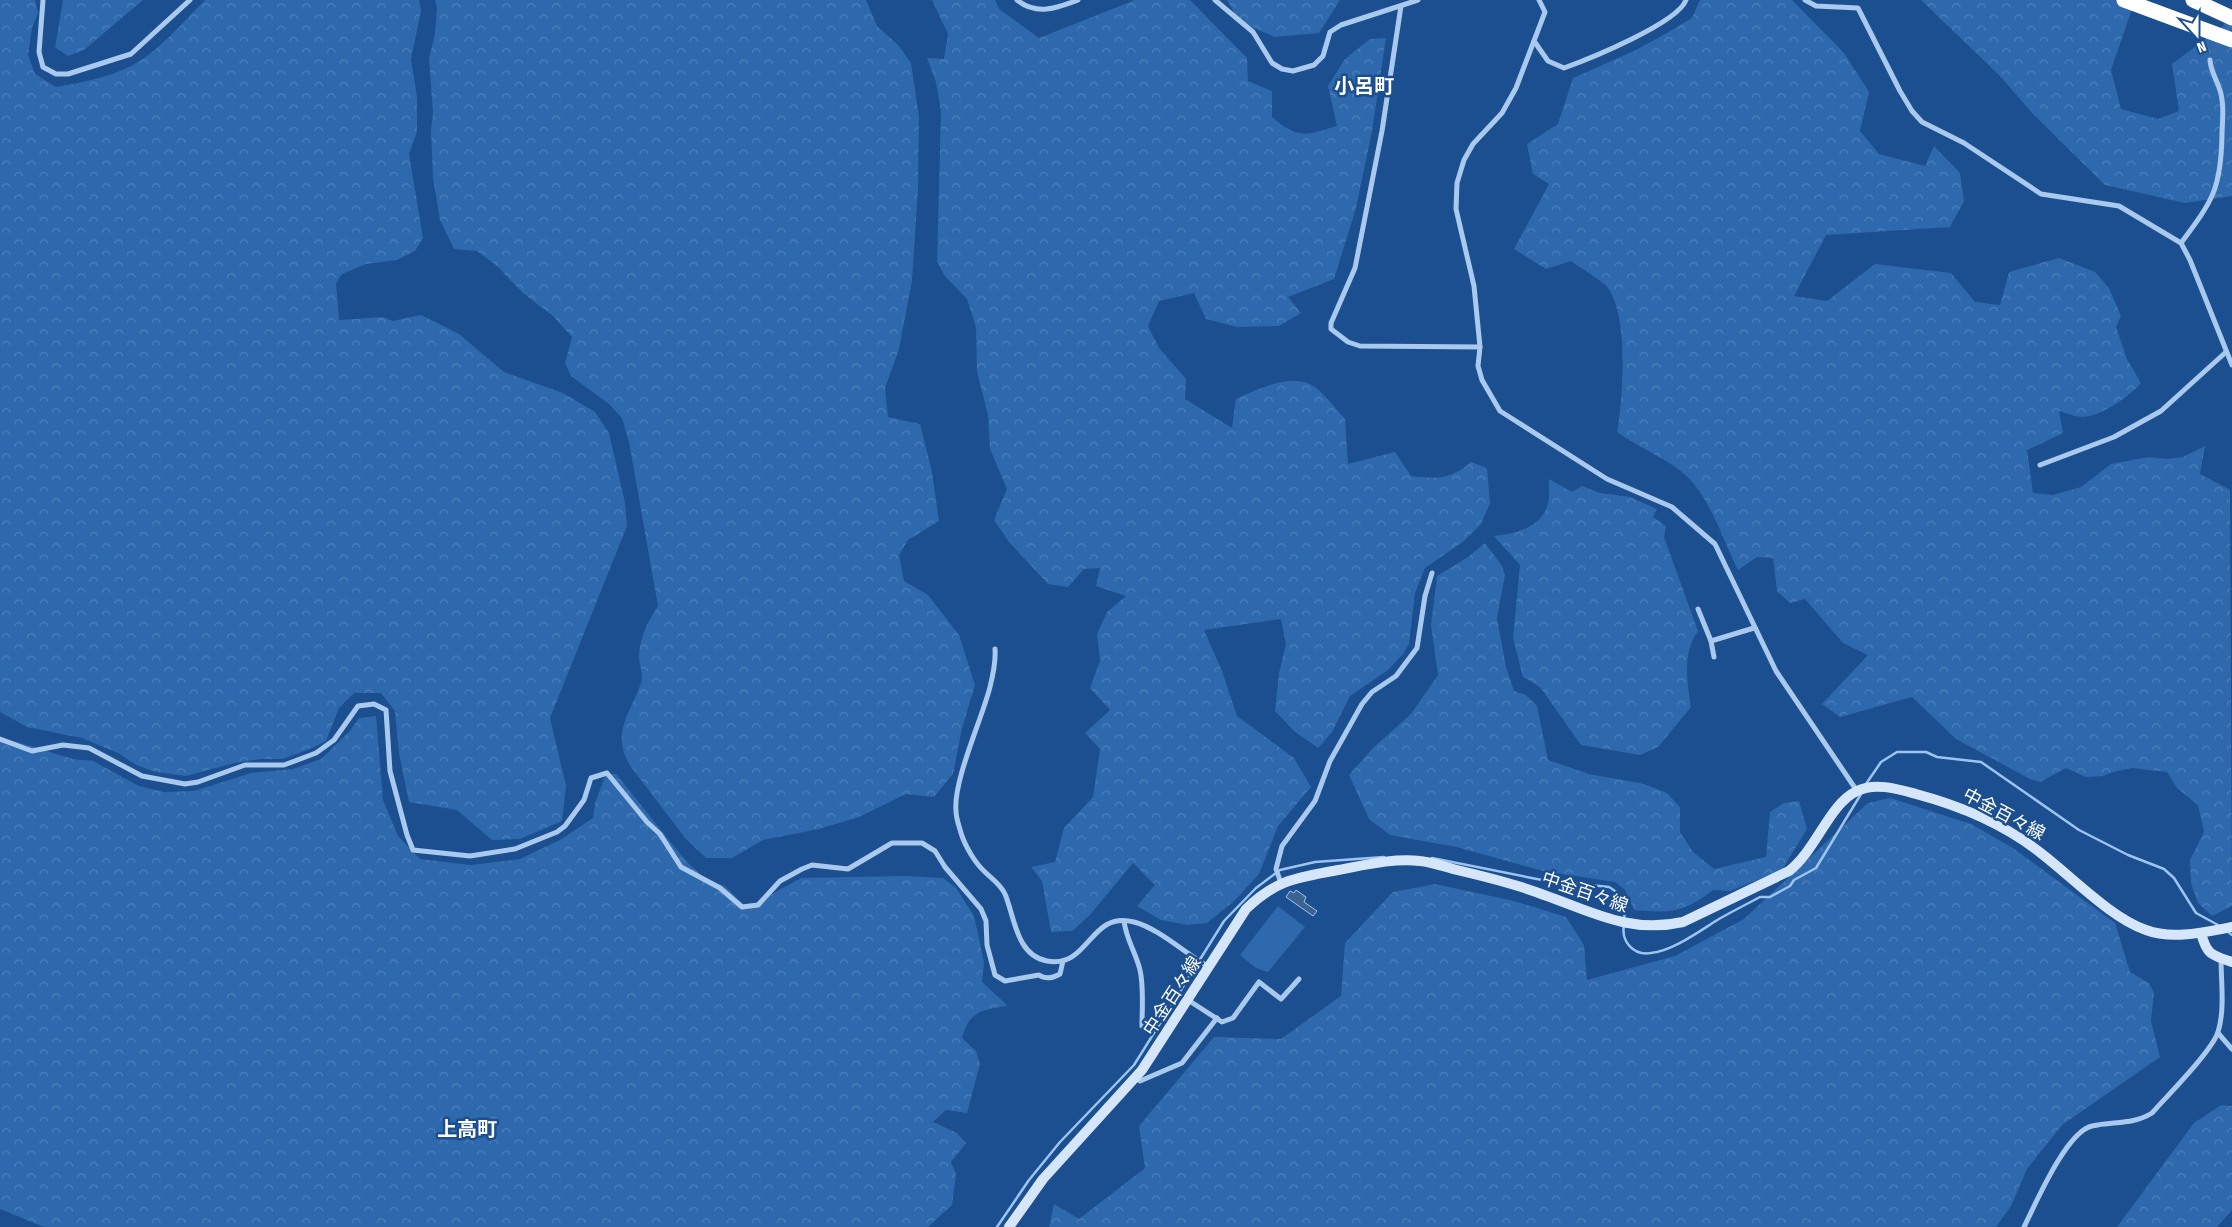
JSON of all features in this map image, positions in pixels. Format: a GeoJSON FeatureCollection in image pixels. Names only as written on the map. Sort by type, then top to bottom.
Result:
{"type":"FeatureCollection","features":[{"type":"Feature","properties":{"kind":"highway"},"geometry":{"type":"LineString","coordinates":[[2124,0],[2232,40]]}},
{"type":"Feature","properties":{"kind":"highway"},"geometry":{"type":"LineString","coordinates":[[2193,0],[2232,18]]}},
{"type":"Feature","properties":{"kind":"main road","name":"中金百々線"},"geometry":{"type":"LineString","coordinates":[[1010,1227],[1043,1179],[1136,1078],[1246,909],[1259,896],[1281,881],[1304,875],[1383,862],[1421,860],[1504,881],[1617,923],[1664,926],[1683,922],[1789,871],[1801,861],[1842,801],[1857,791],[1875,786],[1895,788],[1941,800],[1987,820],[2040,852],[2135,926],[2166,935],[2206,932],[2231,927]]}},
{"type":"Feature","properties":{"kind":"main road"},"geometry":{"type":"LineString","coordinates":[[2206,932],[2205,948],[2210,954],[2232,962]]}},
{"type":"Feature","properties":{"kind":"street"},"geometry":{"type":"LineString","coordinates":[[43,0],[39,52],[43,66],[56,74],[68,74],[131,54],[190,0]]}},
{"type":"Feature","properties":{"kind":"street"},"geometry":{"type":"LineString","coordinates":[[1017,0],[1028,6],[1052,10],[1078,0]]}},
{"type":"Feature","properties":{"kind":"street"},"geometry":{"type":"LineString","coordinates":[[1215,0],[1253,32],[1272,63],[1282,69],[1293,71],[1314,65],[1323,56],[1330,32],[1341,25],[1418,0]]}},
{"type":"Feature","properties":{"kind":"street"},"geometry":{"type":"LineString","coordinates":[[1539,0],[1545,12],[1516,88],[1502,113],[1473,144],[1464,160],[1457,183],[1456,209],[1474,286],[1480,348],[1478,366],[1482,380],[1500,411],[1607,479],[1672,507],[1715,544],[1776,671],[1857,791]]}},
{"type":"Feature","properties":{"kind":"street"},"geometry":{"type":"LineString","coordinates":[[1534,41],[1548,61],[1564,68],[1590,59],[1646,32],[1679,12],[1686,0]]}},
{"type":"Feature","properties":{"kind":"street"},"geometry":{"type":"LineString","coordinates":[[1805,0],[1816,6],[1858,8],[1900,91],[1912,111],[1922,122],[1964,144],[2041,194],[2119,206],[2181,243],[2190,260],[2232,365]]}},
{"type":"Feature","properties":{"kind":"street"},"geometry":{"type":"LineString","coordinates":[[1401,6],[1382,131],[1356,268],[1331,323],[1331,329],[1348,342],[1360,346],[1480,348]]}},
{"type":"Feature","properties":{"kind":"street"},"geometry":{"type":"LineString","coordinates":[[2181,243],[2202,214],[2219,180],[2222,100],[2218,84],[2211,72],[2210,60]]}},
{"type":"Feature","properties":{"kind":"street"},"geometry":{"type":"LineString","coordinates":[[2040,465],[2114,437],[2161,411],[2226,352]]}},
{"type":"Feature","properties":{"kind":"street"},"geometry":{"type":"LineString","coordinates":[[1281,881],[1276,869],[1282,846],[1315,801],[1330,761],[1362,704],[1372,692],[1396,676],[1417,648],[1425,596],[1432,574]]}},
{"type":"Feature","properties":{"kind":"street"},"geometry":{"type":"LineString","coordinates":[[1698,609],[1711,641],[1714,657]]}},
{"type":"Feature","properties":{"kind":"street"},"geometry":{"type":"LineString","coordinates":[[1711,641],[1754,628]]}},
{"type":"Feature","properties":{"kind":"street"},"geometry":{"type":"LineString","coordinates":[[995,650],[992,679],[959,787],[956,810],[962,836],[970,852],[983,870],[1000,885],[1005,894],[1021,943],[1046,961],[1063,961],[1083,950],[1103,924],[1124,921],[1146,927],[1208,966]]}},
{"type":"Feature","properties":{"kind":"street"},"geometry":{"type":"LineString","coordinates":[[0,740],[32,751],[62,745],[89,748],[142,776],[185,784],[198,782],[245,765],[284,764],[316,753],[334,740],[358,706],[374,704],[386,710],[390,771],[407,835],[413,850],[470,856],[516,849],[557,832],[565,826],[584,800],[591,778],[607,773],[646,822],[660,834],[681,867],[720,888],[742,906],[758,905],[780,881],[812,865],[848,869],[892,843],[922,844],[935,851],[945,867],[981,908],[986,921],[987,945],[992,969],[999,979],[1005,981],[1021,980],[1039,974],[1043,977],[1056,977],[1060,974],[1063,961]]}},
{"type":"Feature","properties":{"kind":"street"},"geometry":{"type":"LineString","coordinates":[[1124,921],[1128,943],[1140,968],[1142,1026]]}},
{"type":"Feature","properties":{"kind":"street"},"geometry":{"type":"LineString","coordinates":[[2024,1227],[2067,1147],[2077,1134],[2092,1126],[2141,1119],[2152,1113],[2207,1050],[2218,1033],[2221,999],[2220,958]]}},
{"type":"Feature","properties":{"kind":"street"},"geometry":{"type":"LineString","coordinates":[[1188,1000],[1222,1022],[1234,1018],[1259,982],[1281,999],[1299,979]]}},
{"type":"Feature","properties":{"kind":"street"},"geometry":{"type":"LineString","coordinates":[[1136,1078],[1140,1081],[1182,1063],[1217,1018]]}},
{"type":"Feature","properties":{"kind":"street"},"geometry":{"type":"LineString","coordinates":[[2218,1033],[2232,1049]]}},
{"type":"Feature","properties":{"kind":"green space"},"geometry":{"type":"Polygon","coordinates":[[[0,0],[35,0],[38,13],[32,28],[28,55],[35,74],[56,87],[119,72],[138,62],[169,37],[205,0],[419,0],[421,11],[411,59],[417,97],[417,132],[409,154],[423,238],[415,251],[397,260],[366,264],[342,274],[336,283],[339,320],[383,317],[393,321],[421,315],[459,334],[504,372],[563,393],[595,412],[609,433],[625,503],[627,526],[550,718],[566,786],[562,821],[520,839],[492,840],[457,810],[409,802],[399,753],[395,711],[381,693],[354,693],[339,708],[326,741],[312,748],[283,759],[260,759],[234,763],[186,776],[156,772],[136,765],[120,754],[82,738],[27,727],[0,712],[0,0]]]}},
{"type":"Feature","properties":{"kind":"green space"},"geometry":{"type":"Polygon","coordinates":[[[63,0],[143,0],[84,50],[68,56],[55,47],[63,0]]]}},
{"type":"Feature","properties":{"kind":"green space"},"geometry":{"type":"Polygon","coordinates":[[[435,0],[866,0],[877,26],[898,45],[911,63],[919,117],[918,189],[912,281],[899,349],[885,388],[888,417],[920,424],[932,472],[939,521],[908,540],[899,555],[904,581],[928,595],[959,635],[975,685],[962,728],[953,774],[934,797],[906,794],[859,817],[819,829],[763,840],[732,858],[706,858],[686,839],[631,767],[622,744],[622,734],[627,714],[642,680],[639,656],[641,642],[658,606],[629,442],[622,418],[609,404],[571,376],[565,363],[572,337],[553,316],[523,293],[497,266],[477,251],[454,249],[440,220],[433,178],[431,130],[433,114],[429,58],[435,34],[437,8],[435,0]]]}},
{"type":"Feature","properties":{"kind":"green space"},"geometry":{"type":"Polygon","coordinates":[[[932,0],[995,0],[999,9],[1039,38],[1135,0],[1190,0],[1247,58],[1248,81],[1272,91],[1272,117],[1289,129],[1303,134],[1337,126],[1328,86],[1345,59],[1370,39],[1386,38],[1372,131],[1356,208],[1334,279],[1288,297],[1301,313],[1279,326],[1237,327],[1206,319],[1194,293],[1159,301],[1148,326],[1159,348],[1186,379],[1185,399],[1232,428],[1236,399],[1275,384],[1296,381],[1306,383],[1315,387],[1327,398],[1345,419],[1348,464],[1395,452],[1411,476],[1436,478],[1450,475],[1471,462],[1487,468],[1490,503],[1481,524],[1464,541],[1425,568],[1415,593],[1409,644],[1403,654],[1388,670],[1350,696],[1332,732],[1318,748],[1294,731],[1275,711],[1279,673],[1286,644],[1281,619],[1204,630],[1222,671],[1237,716],[1294,758],[1311,787],[1278,826],[1259,874],[1234,901],[1207,923],[1187,925],[1161,920],[1137,906],[1155,885],[1133,863],[1089,916],[1072,931],[1051,932],[1042,881],[1031,867],[1055,862],[1064,828],[1093,797],[1100,749],[1085,733],[1110,710],[1090,688],[1100,661],[1097,634],[1107,612],[1126,596],[1096,586],[1100,568],[1084,569],[1068,587],[1048,584],[1009,542],[994,520],[1007,489],[990,449],[988,415],[977,372],[976,327],[967,299],[945,276],[937,262],[941,112],[936,82],[927,58],[944,59],[948,34],[932,0]]]}},
{"type":"Feature","properties":{"kind":"green space"},"geometry":{"type":"Polygon","coordinates":[[[1227,0],[1340,0],[1319,33],[1274,37],[1239,21],[1227,0]]]}},
{"type":"Feature","properties":{"kind":"green space"},"geometry":{"type":"Polygon","coordinates":[[[1700,0],[1792,0],[1844,53],[1869,92],[1860,131],[1879,154],[1925,166],[1934,146],[1960,173],[1964,201],[1950,227],[1826,235],[1794,296],[1827,301],[1875,264],[1951,273],[1975,302],[2000,305],[2009,272],[2059,258],[2095,272],[2109,288],[2121,316],[2116,327],[2127,359],[2141,383],[2122,400],[2090,416],[2074,416],[2059,411],[2063,433],[2027,450],[2033,493],[2053,495],[2081,487],[2111,464],[2149,457],[2167,459],[2183,457],[2205,446],[2200,474],[2230,490],[2232,906],[2212,916],[2198,903],[2191,883],[2190,860],[2204,832],[2198,805],[2177,788],[2167,772],[2132,768],[2103,776],[2086,777],[2066,768],[2040,782],[2030,779],[1956,739],[1912,697],[1840,717],[1822,704],[1868,655],[1843,643],[1805,599],[1790,603],[1777,591],[1773,558],[1757,557],[1738,570],[1713,515],[1701,494],[1687,476],[1617,432],[1621,399],[1622,338],[1615,301],[1608,288],[1597,278],[1571,261],[1546,269],[1514,249],[1549,184],[1533,174],[1527,144],[1558,124],[1573,78],[1634,51],[1692,18],[1700,0]]]}},
{"type":"Feature","properties":{"kind":"green space"},"geometry":{"type":"Polygon","coordinates":[[[1921,0],[2131,0],[2132,9],[2111,70],[2121,109],[2158,119],[2179,111],[2172,64],[2232,19],[2232,196],[2185,203],[2105,185],[2033,114],[2000,76],[1921,0]]]}},
{"type":"Feature","properties":{"kind":"green space"},"geometry":{"type":"Polygon","coordinates":[[[1549,479],[1572,492],[1582,486],[1600,493],[1630,497],[1657,509],[1653,517],[1666,526],[1664,537],[1698,631],[1690,649],[1687,668],[1691,707],[1658,747],[1640,755],[1581,745],[1540,687],[1523,677],[1513,638],[1520,565],[1494,536],[1510,534],[1525,529],[1538,520],[1548,504],[1549,479]]]}},
{"type":"Feature","properties":{"kind":"green space"},"geometry":{"type":"Polygon","coordinates":[[[1485,543],[1502,566],[1505,575],[1497,618],[1506,667],[1514,691],[1526,695],[1537,706],[1548,760],[1589,774],[1644,784],[1667,793],[1680,807],[1680,832],[1693,852],[1714,869],[1766,857],[1770,812],[1784,803],[1799,801],[1807,829],[1782,870],[1730,891],[1713,890],[1703,898],[1676,910],[1634,910],[1625,890],[1615,882],[1543,871],[1456,847],[1390,835],[1369,819],[1349,775],[1373,748],[1411,714],[1438,675],[1431,625],[1437,576],[1468,557],[1485,543]]]}},
{"type":"Feature","properties":{"kind":"green space"},"geometry":{"type":"Polygon","coordinates":[[[376,716],[383,800],[398,836],[420,859],[471,865],[520,859],[560,840],[593,818],[595,803],[606,774],[616,774],[685,860],[704,878],[725,886],[747,908],[801,878],[907,876],[943,878],[956,888],[974,916],[984,962],[982,982],[1008,1006],[984,1010],[969,1022],[962,1038],[976,1051],[980,1064],[967,1113],[946,1110],[933,1122],[957,1133],[966,1143],[951,1162],[956,1174],[952,1205],[928,1227],[44,1227],[0,1209],[0,737],[73,759],[93,761],[139,786],[164,792],[194,791],[251,773],[293,769],[321,759],[350,731],[359,718],[376,716]]]}},
{"type":"Feature","properties":{"kind":"green space"},"geometry":{"type":"Polygon","coordinates":[[[1890,798],[1971,824],[2013,848],[2115,923],[2130,972],[2149,983],[2154,993],[2151,1021],[2160,1057],[2062,1125],[2027,1169],[2011,1206],[1996,1227],[1049,1227],[1054,1204],[1079,1219],[1145,1168],[1139,1126],[1214,1037],[1281,1039],[1341,996],[1345,943],[1393,892],[1435,884],[1514,901],[1566,917],[1584,945],[1587,980],[1675,956],[1744,919],[1868,803],[1890,798]]]}},
{"type":"Feature","properties":{"kind":"green space"},"geometry":{"type":"Polygon","coordinates":[[[1278,906],[1305,927],[1268,972],[1256,968],[1240,955],[1278,906]]]}},
{"type":"Feature","properties":{"kind":"green space"},"geometry":{"type":"Polygon","coordinates":[[[2221,1105],[2232,1106],[2232,1210],[2217,1227],[2117,1227],[2194,1123],[2221,1105]]]}},
{"type":"Feature","properties":{"kind":"water"},"geometry":{"type":"Polygon","coordinates":[[[1296,890],[1306,897],[1304,902],[1317,911],[1313,916],[1286,897],[1290,891],[1294,893],[1296,890]]]}},
{"type":"Feature","properties":{"kind":"waterway"},"geometry":{"type":"LineString","coordinates":[[1866,784],[1881,762],[1897,752],[1926,752],[1937,757],[1981,762],[2079,830],[2128,855],[2164,869],[2174,878],[2196,913],[2218,925]]}},
{"type":"Feature","properties":{"kind":"waterway"},"geometry":{"type":"LineString","coordinates":[[1624,925],[1624,937],[1634,950],[1645,953],[1660,951],[1686,939],[1760,897],[1770,897],[1790,886],[1794,880],[1816,868],[1861,794]]}},
{"type":"Feature","properties":{"kind":"waterway"},"geometry":{"type":"LineString","coordinates":[[997,1227],[1029,1180],[1060,1142],[1134,1065],[1224,921],[1256,888],[1280,870],[1315,862],[1384,857]]}},
{"type":"Feature","properties":{"kind":"waterway"},"geometry":{"type":"LineString","coordinates":[[1432,858],[1542,880],[1609,887],[1617,893],[1622,901],[1624,920]]}},
{"type":"Feature","properties":{"kind":"waterway"},"geometry":{"type":"LineString","coordinates":[[2227,931],[2232,935]]}},
{"type":"Feature","properties":{"kind":"tunnel"},"geometry":{"type":"LineString","coordinates":[[2210,60],[2230,18]]}},
{"type":"Feature","properties":{"kind":"district","name":"小呂町"},"geometry":{"type":"Point","coordinates":[1364,86]}},
{"type":"Feature","properties":{"kind":"district","name":"上高町"},"geometry":{"type":"Point","coordinates":[467,1129]}}]}
